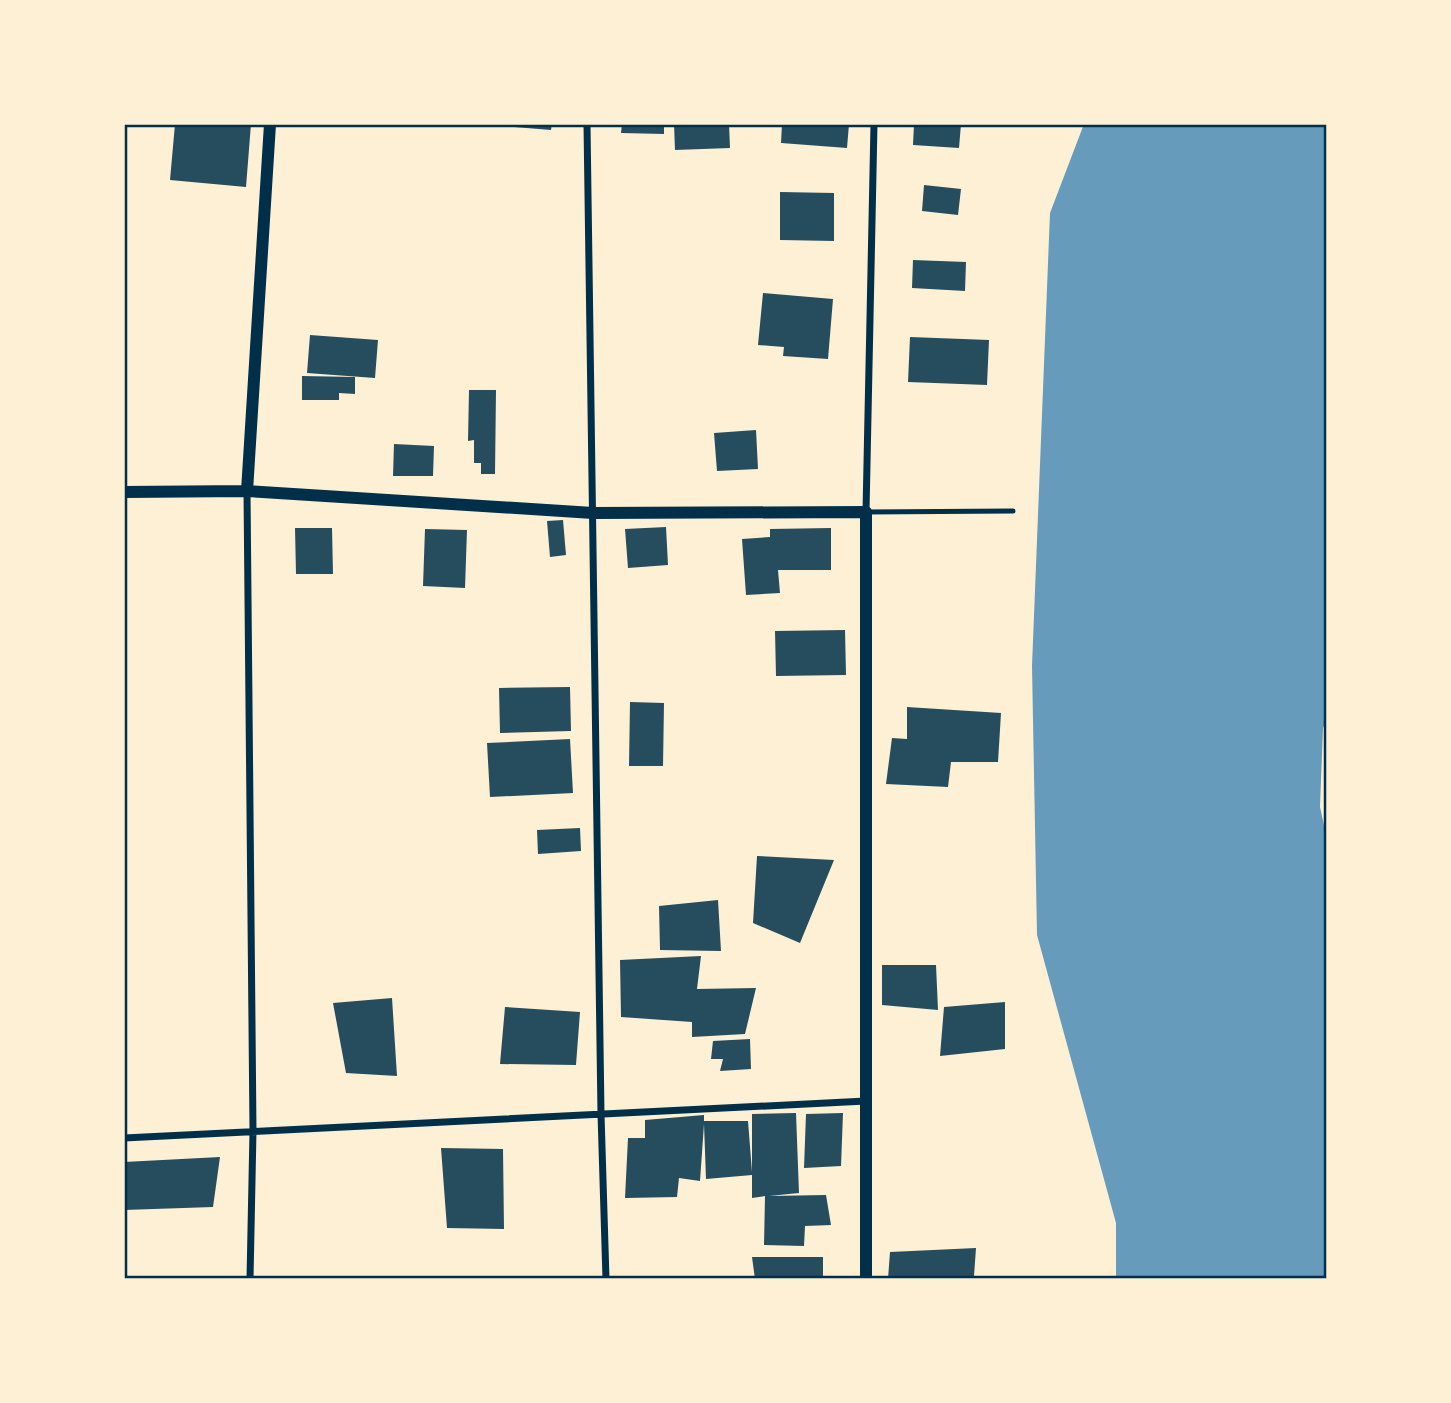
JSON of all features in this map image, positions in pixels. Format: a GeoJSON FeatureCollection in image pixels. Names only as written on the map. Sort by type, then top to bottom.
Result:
{"type":"FeatureCollection","features":[{"type":"Feature","properties":{"kind":"street"},"geometry":{"type":"LineString","coordinates":[[250,1279],[253,1131],[247,491],[270,124]]}},
{"type":"Feature","properties":{"kind":"street"},"geometry":{"type":"LineString","coordinates":[[587,124],[601,1114],[606,1279]]}},
{"type":"Feature","properties":{"kind":"street"},"geometry":{"type":"LineString","coordinates":[[866,1279],[866,512],[874,124]]}},
{"type":"Feature","properties":{"kind":"street"},"geometry":{"type":"LineString","coordinates":[[124,492],[247,491],[593,513],[866,512]]}},
{"type":"Feature","properties":{"kind":"street"},"geometry":{"type":"LineString","coordinates":[[124,1138],[866,1101]]}},
{"type":"Feature","properties":{"kind":"lane"},"geometry":{"type":"LineString","coordinates":[[866,512],[1013,511]]}},
{"type":"Feature","properties":{"kind":"water"},"geometry":{"type":"Polygon","coordinates":[[[1084,124],[1327,124],[1327,720],[1323,728],[1320,807],[1327,839],[1327,1279],[1116,1279],[1116,1223],[1037,935],[1032,666],[1050,213],[1084,124]]]}},
{"type":"Feature","properties":{"kind":"building"},"geometry":{"type":"Polygon","coordinates":[[[175,124],[251,124],[246,187],[170,180],[175,124]]]}},
{"type":"Feature","properties":{"kind":"building"},"geometry":{"type":"Polygon","coordinates":[[[477,124],[552,124],[551,130],[477,124]]]}},
{"type":"Feature","properties":{"kind":"building"},"geometry":{"type":"Polygon","coordinates":[[[622,124],[664,124],[664,134],[621,133],[622,124]]]}},
{"type":"Feature","properties":{"kind":"building"},"geometry":{"type":"Polygon","coordinates":[[[674,124],[729,124],[730,148],[675,150],[674,124]]]}},
{"type":"Feature","properties":{"kind":"building"},"geometry":{"type":"Polygon","coordinates":[[[782,124],[849,124],[847,148],[781,143],[782,124]]]}},
{"type":"Feature","properties":{"kind":"building"},"geometry":{"type":"Polygon","coordinates":[[[914,124],[961,124],[959,148],[913,145],[914,124]]]}},
{"type":"Feature","properties":{"kind":"building"},"geometry":{"type":"Polygon","coordinates":[[[924,185],[961,189],[958,215],[922,211],[924,185]]]}},
{"type":"Feature","properties":{"kind":"building"},"geometry":{"type":"Polygon","coordinates":[[[780,192],[834,193],[834,241],[780,240],[780,192]]]}},
{"type":"Feature","properties":{"kind":"building"},"geometry":{"type":"Polygon","coordinates":[[[913,260],[966,262],[965,291],[912,288],[913,260]]]}},
{"type":"Feature","properties":{"kind":"building"},"geometry":{"type":"Polygon","coordinates":[[[763,293],[833,299],[828,359],[783,356],[784,347],[758,345],[763,293]]]}},
{"type":"Feature","properties":{"kind":"building"},"geometry":{"type":"Polygon","coordinates":[[[310,335],[378,340],[375,378],[307,373],[310,335]]]}},
{"type":"Feature","properties":{"kind":"building"},"geometry":{"type":"Polygon","coordinates":[[[910,337],[989,340],[987,385],[908,382],[910,337]]]}},
{"type":"Feature","properties":{"kind":"building"},"geometry":{"type":"Polygon","coordinates":[[[302,376],[355,377],[355,394],[339,393],[339,400],[302,400],[302,376]]]}},
{"type":"Feature","properties":{"kind":"building"},"geometry":{"type":"Polygon","coordinates":[[[469,390],[496,390],[495,474],[481,474],[481,463],[474,463],[474,440],[468,441],[469,390]]]}},
{"type":"Feature","properties":{"kind":"building"},"geometry":{"type":"Polygon","coordinates":[[[756,430],[758,469],[717,471],[714,433],[756,430]]]}},
{"type":"Feature","properties":{"kind":"building"},"geometry":{"type":"Polygon","coordinates":[[[394,444],[434,446],[433,476],[393,476],[394,444]]]}},
{"type":"Feature","properties":{"kind":"building"},"geometry":{"type":"Polygon","coordinates":[[[563,520],[566,555],[550,557],[547,521],[563,520]]]}},
{"type":"Feature","properties":{"kind":"building"},"geometry":{"type":"Polygon","coordinates":[[[666,527],[668,565],[628,568],[625,529],[666,527]]]}},
{"type":"Feature","properties":{"kind":"building"},"geometry":{"type":"Polygon","coordinates":[[[295,528],[332,528],[333,574],[296,574],[295,528]]]}},
{"type":"Feature","properties":{"kind":"building"},"geometry":{"type":"Polygon","coordinates":[[[831,528],[831,570],[778,570],[780,593],[746,595],[742,539],[770,537],[770,529],[831,528]]]}},
{"type":"Feature","properties":{"kind":"building"},"geometry":{"type":"Polygon","coordinates":[[[425,529],[467,530],[465,588],[423,586],[425,529]]]}},
{"type":"Feature","properties":{"kind":"building"},"geometry":{"type":"Polygon","coordinates":[[[845,630],[846,675],[776,676],[775,631],[845,630]]]}},
{"type":"Feature","properties":{"kind":"building"},"geometry":{"type":"Polygon","coordinates":[[[570,687],[571,731],[500,733],[499,688],[570,687]]]}},
{"type":"Feature","properties":{"kind":"building"},"geometry":{"type":"Polygon","coordinates":[[[630,702],[664,703],[663,766],[629,766],[630,702]]]}},
{"type":"Feature","properties":{"kind":"building"},"geometry":{"type":"Polygon","coordinates":[[[907,707],[1001,713],[998,762],[951,762],[948,787],[886,784],[892,738],[907,739],[907,707]]]}},
{"type":"Feature","properties":{"kind":"building"},"geometry":{"type":"Polygon","coordinates":[[[570,739],[573,793],[490,797],[487,743],[570,739]]]}},
{"type":"Feature","properties":{"kind":"building"},"geometry":{"type":"Polygon","coordinates":[[[580,828],[581,851],[538,854],[537,830],[580,828]]]}},
{"type":"Feature","properties":{"kind":"building"},"geometry":{"type":"Polygon","coordinates":[[[757,856],[834,860],[800,943],[753,923],[757,856]]]}},
{"type":"Feature","properties":{"kind":"building"},"geometry":{"type":"Polygon","coordinates":[[[718,900],[721,951],[660,950],[659,906],[718,900]]]}},
{"type":"Feature","properties":{"kind":"building"},"geometry":{"type":"Polygon","coordinates":[[[701,956],[697,989],[756,988],[745,1034],[692,1037],[692,1022],[621,1017],[620,960],[701,956]]]}},
{"type":"Feature","properties":{"kind":"building"},"geometry":{"type":"Polygon","coordinates":[[[882,965],[936,965],[938,1010],[882,1005],[882,965]]]}},
{"type":"Feature","properties":{"kind":"building"},"geometry":{"type":"Polygon","coordinates":[[[392,998],[397,1076],[346,1073],[333,1003],[392,998]]]}},
{"type":"Feature","properties":{"kind":"building"},"geometry":{"type":"Polygon","coordinates":[[[1005,1002],[1005,1049],[940,1056],[944,1007],[1005,1002]]]}},
{"type":"Feature","properties":{"kind":"building"},"geometry":{"type":"Polygon","coordinates":[[[505,1007],[580,1012],[576,1065],[500,1064],[505,1007]]]}},
{"type":"Feature","properties":{"kind":"building"},"geometry":{"type":"Polygon","coordinates":[[[750,1039],[751,1069],[720,1071],[723,1059],[711,1059],[713,1041],[750,1039]]]}},
{"type":"Feature","properties":{"kind":"building"},"geometry":{"type":"Polygon","coordinates":[[[796,1113],[799,1193],[769,1196],[826,1195],[831,1225],[805,1226],[804,1246],[764,1245],[765,1196],[752,1198],[752,1175],[706,1179],[704,1124],[700,1181],[679,1178],[677,1197],[625,1198],[628,1138],[645,1138],[645,1120],[704,1115],[704,1121],[748,1121],[752,1172],[752,1114],[796,1113]]]}},
{"type":"Feature","properties":{"kind":"building"},"geometry":{"type":"Polygon","coordinates":[[[843,1113],[841,1166],[804,1168],[806,1114],[843,1113]]]}},
{"type":"Feature","properties":{"kind":"building"},"geometry":{"type":"Polygon","coordinates":[[[441,1148],[503,1149],[504,1229],[447,1228],[441,1148]]]}},
{"type":"Feature","properties":{"kind":"building"},"geometry":{"type":"Polygon","coordinates":[[[220,1157],[213,1207],[124,1210],[124,1162],[220,1157]]]}},
{"type":"Feature","properties":{"kind":"building"},"geometry":{"type":"Polygon","coordinates":[[[976,1248],[974,1276],[1027,1279],[888,1279],[890,1252],[976,1248]]]}},
{"type":"Feature","properties":{"kind":"building"},"geometry":{"type":"Polygon","coordinates":[[[752,1257],[823,1257],[823,1279],[755,1279],[752,1257]]]}}]}
